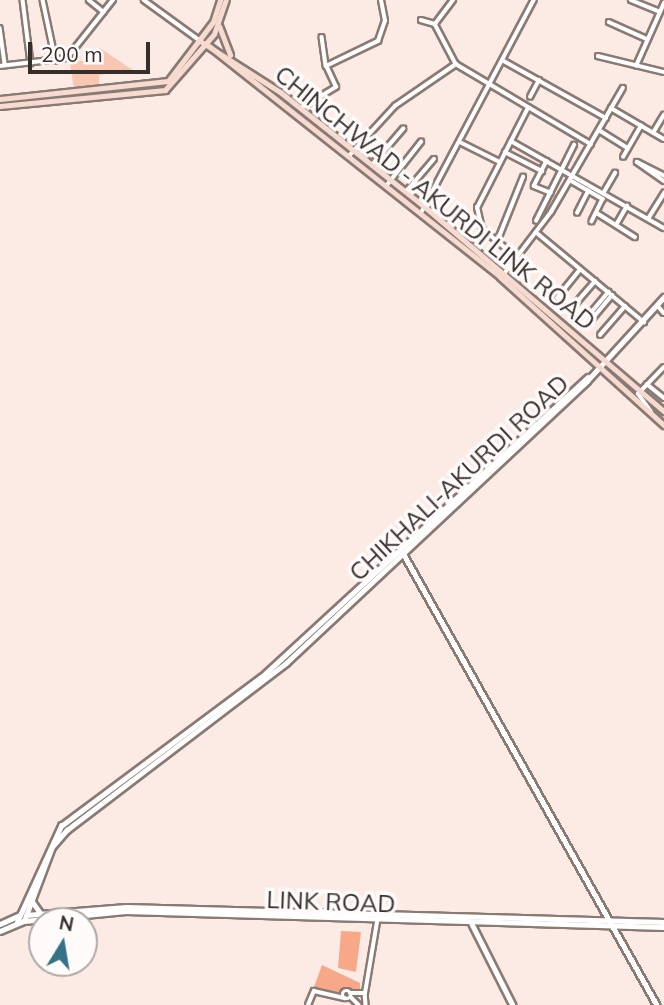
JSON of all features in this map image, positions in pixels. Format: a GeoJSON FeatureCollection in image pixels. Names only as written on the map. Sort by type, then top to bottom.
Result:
{"type":"FeatureCollection","features":[{"type":"Feature","properties":{"kind":"main road"},"geometry":{"type":"LineString","coordinates":[[0,99],[156,86],[175,75],[205,44],[220,0]]}},
{"type":"Feature","properties":{"kind":"main road"},"geometry":{"type":"LineString","coordinates":[[0,106],[165,90],[219,26],[226,0]]}},
{"type":"Feature","properties":{"kind":"main road"},"geometry":{"type":"LineString","coordinates":[[219,26],[231,57]]}},
{"type":"Feature","properties":{"kind":"main road","name":"CHINCHWAD - AKURDI LINK ROAD"},"geometry":{"type":"LineString","coordinates":[[205,44],[231,57],[300,108],[351,153],[372,165],[389,183],[406,192],[424,210]]}},
{"type":"Feature","properties":{"kind":"main road","name":"CHINCHWAD - AKURDI LINK ROAD"},"geometry":{"type":"LineString","coordinates":[[205,44],[424,210],[602,364]]}},
{"type":"Feature","properties":{"kind":"main road","name":"CHIKHALI-AKURDI ROAD"},"geometry":{"type":"LineString","coordinates":[[25,918],[52,847],[66,830],[272,671],[616,351],[664,297]]}},
{"type":"Feature","properties":{"kind":"main road"},"geometry":{"type":"LineString","coordinates":[[602,364],[664,411]]}},
{"type":"Feature","properties":{"kind":"main road"},"geometry":{"type":"LineString","coordinates":[[602,364],[664,425]]}},
{"type":"Feature","properties":{"kind":"main road"},"geometry":{"type":"LineString","coordinates":[[402,552],[657,1005]]}},
{"type":"Feature","properties":{"kind":"main road","name":"CHIKHALI-AKURDI ROAD"},"geometry":{"type":"LineString","coordinates":[[17,919],[61,826],[272,671]]}},
{"type":"Feature","properties":{"kind":"main road"},"geometry":{"type":"LineString","coordinates":[[33,897],[38,907]]}},
{"type":"Feature","properties":{"kind":"main road","name":"LINK ROAD"},"geometry":{"type":"LineString","coordinates":[[98,912],[126,907],[615,927],[664,925]]}},
{"type":"Feature","properties":{"kind":"main road","name":"LINK ROAD"},"geometry":{"type":"LineString","coordinates":[[0,924],[28,918]]}},
{"type":"Feature","properties":{"kind":"main road","name":"LINK ROAD"},"geometry":{"type":"LineString","coordinates":[[0,931],[17,919]]}},
{"type":"Feature","properties":{"kind":"main road"},"geometry":{"type":"LineString","coordinates":[[472,922],[513,1005]]}},
{"type":"Feature","properties":{"kind":"street"},"geometry":{"type":"LineString","coordinates":[[23,0],[31,63]]}},
{"type":"Feature","properties":{"kind":"street"},"geometry":{"type":"LineString","coordinates":[[43,0],[56,61]]}},
{"type":"Feature","properties":{"kind":"street"},"geometry":{"type":"LineString","coordinates":[[89,0],[104,12]]}},
{"type":"Feature","properties":{"kind":"street"},"geometry":{"type":"LineString","coordinates":[[0,28],[3,65],[56,61],[72,53],[113,0]]}},
{"type":"Feature","properties":{"kind":"street"},"geometry":{"type":"LineString","coordinates":[[144,0],[205,44]]}},
{"type":"Feature","properties":{"kind":"street"},"geometry":{"type":"LineString","coordinates":[[326,66],[376,43],[385,21],[381,0]]}},
{"type":"Feature","properties":{"kind":"street"},"geometry":{"type":"LineString","coordinates":[[435,24],[453,0]]}},
{"type":"Feature","properties":{"kind":"street"},"geometry":{"type":"LineString","coordinates":[[424,210],[462,144],[534,0]]}},
{"type":"Feature","properties":{"kind":"street"},"geometry":{"type":"LineString","coordinates":[[631,0],[660,12]]}},
{"type":"Feature","properties":{"kind":"street"},"geometry":{"type":"LineString","coordinates":[[636,66],[664,3]]}},
{"type":"Feature","properties":{"kind":"street"},"geometry":{"type":"LineString","coordinates":[[421,20],[435,24],[456,64],[590,144]]}},
{"type":"Feature","properties":{"kind":"street"},"geometry":{"type":"LineString","coordinates":[[609,22],[647,39]]}},
{"type":"Feature","properties":{"kind":"street"},"geometry":{"type":"LineString","coordinates":[[300,108],[336,87],[326,66],[322,37]]}},
{"type":"Feature","properties":{"kind":"street"},"geometry":{"type":"LineString","coordinates":[[598,56],[664,72]]}},
{"type":"Feature","properties":{"kind":"street"},"geometry":{"type":"LineString","coordinates":[[504,61],[606,118]]}},
{"type":"Feature","properties":{"kind":"street"},"geometry":{"type":"LineString","coordinates":[[351,153],[395,106],[456,64]]}},
{"type":"Feature","properties":{"kind":"street"},"geometry":{"type":"LineString","coordinates":[[530,97],[539,80]]}},
{"type":"Feature","properties":{"kind":"street"},"geometry":{"type":"LineString","coordinates":[[502,275],[536,232],[570,180],[623,88]]}},
{"type":"Feature","properties":{"kind":"street"},"geometry":{"type":"LineString","coordinates":[[517,258],[482,229],[477,213],[528,108]]}},
{"type":"Feature","properties":{"kind":"street"},"geometry":{"type":"LineString","coordinates":[[611,108],[664,139]]}},
{"type":"Feature","properties":{"kind":"street"},"geometry":{"type":"LineString","coordinates":[[653,133],[664,115]]}},
{"type":"Feature","properties":{"kind":"street"},"geometry":{"type":"LineString","coordinates":[[623,157],[641,126]]}},
{"type":"Feature","properties":{"kind":"street"},"geometry":{"type":"LineString","coordinates":[[372,165],[403,129]]}},
{"type":"Feature","properties":{"kind":"street"},"geometry":{"type":"LineString","coordinates":[[599,130],[628,148]]}},
{"type":"Feature","properties":{"kind":"street"},"geometry":{"type":"LineString","coordinates":[[511,141],[664,228]]}},
{"type":"Feature","properties":{"kind":"street"},"geometry":{"type":"LineString","coordinates":[[389,183],[421,142]]}},
{"type":"Feature","properties":{"kind":"street"},"geometry":{"type":"LineString","coordinates":[[462,144],[500,162]]}},
{"type":"Feature","properties":{"kind":"street"},"geometry":{"type":"LineString","coordinates":[[536,221],[574,145]]}},
{"type":"Feature","properties":{"kind":"street"},"geometry":{"type":"LineString","coordinates":[[514,157],[520,146]]}},
{"type":"Feature","properties":{"kind":"street"},"geometry":{"type":"LineString","coordinates":[[505,152],[542,171]]}},
{"type":"Feature","properties":{"kind":"street"},"geometry":{"type":"LineString","coordinates":[[406,192],[434,159]]}},
{"type":"Feature","properties":{"kind":"street"},"geometry":{"type":"LineString","coordinates":[[547,161],[534,186],[551,193]]}},
{"type":"Feature","properties":{"kind":"street"},"geometry":{"type":"LineString","coordinates":[[664,176],[637,162],[664,181]]}},
{"type":"Feature","properties":{"kind":"street"},"geometry":{"type":"LineString","coordinates":[[604,192],[615,173]]}},
{"type":"Feature","properties":{"kind":"street"},"geometry":{"type":"LineString","coordinates":[[497,242],[523,177]]}},
{"type":"Feature","properties":{"kind":"street"},"geometry":{"type":"LineString","coordinates":[[570,180],[603,199],[592,222]]}},
{"type":"Feature","properties":{"kind":"street"},"geometry":{"type":"LineString","coordinates":[[577,213],[588,191]]}},
{"type":"Feature","properties":{"kind":"street"},"geometry":{"type":"LineString","coordinates":[[648,219],[664,193]]}},
{"type":"Feature","properties":{"kind":"street"},"geometry":{"type":"LineString","coordinates":[[616,225],[627,206]]}},
{"type":"Feature","properties":{"kind":"street"},"geometry":{"type":"LineString","coordinates":[[597,213],[635,237]]}},
{"type":"Feature","properties":{"kind":"street"},"geometry":{"type":"LineString","coordinates":[[536,232],[644,322]]}},
{"type":"Feature","properties":{"kind":"street"},"geometry":{"type":"LineString","coordinates":[[557,298],[581,269]]}},
{"type":"Feature","properties":{"kind":"street"},"geometry":{"type":"LineString","coordinates":[[570,310],[595,281]]}},
{"type":"Feature","properties":{"kind":"street"},"geometry":{"type":"LineString","coordinates":[[585,323],[610,294]]}},
{"type":"Feature","properties":{"kind":"street"},"geometry":{"type":"LineString","coordinates":[[600,335],[625,306]]}},
{"type":"Feature","properties":{"kind":"street"},"geometry":{"type":"LineString","coordinates":[[658,306],[664,313]]}},
{"type":"Feature","properties":{"kind":"street"},"geometry":{"type":"LineString","coordinates":[[650,414],[640,391],[664,367]]}},
{"type":"Feature","properties":{"kind":"street"},"geometry":{"type":"LineString","coordinates":[[648,384],[664,398]]}},
{"type":"Feature","properties":{"kind":"street"},"geometry":{"type":"LineString","coordinates":[[366,1005],[365,993],[377,919]]}},
{"type":"Feature","properties":{"kind":"street"},"geometry":{"type":"LineString","coordinates":[[308,1005],[314,991],[343,1002],[351,995],[365,993]]}},
{"type":"Feature","properties":{"kind":"street"},"geometry":{"type":"LineString","coordinates":[[351,995],[359,1005]]}},
{"type":"Feature","properties":{"kind":"street"},"geometry":{"type":"LineString","coordinates":[[329,1005],[332,999]]}},
{"type":"Feature","properties":{"kind":"shaded area"},"geometry":{"type":"Polygon","coordinates":[[[100,48],[134,71],[99,75],[99,89],[74,91],[70,62],[88,60],[100,48]]]}},
{"type":"Feature","properties":{"kind":"building"},"geometry":{"type":"Polygon","coordinates":[[[341,931],[361,932],[356,972],[338,968],[341,931]]]}},
{"type":"Feature","properties":{"kind":"building"},"geometry":{"type":"Polygon","coordinates":[[[322,965],[360,983],[360,989],[346,994],[314,987],[322,965]]]}}]}
